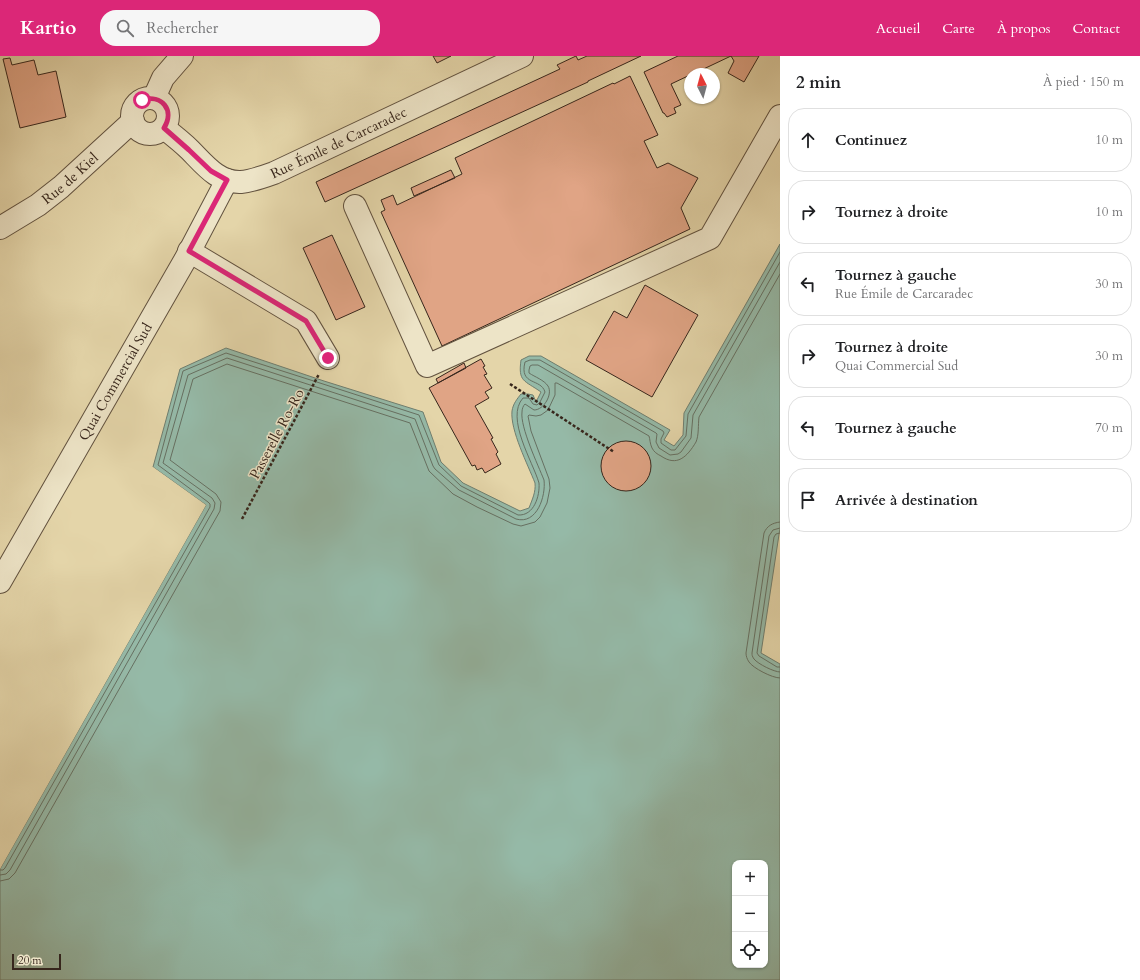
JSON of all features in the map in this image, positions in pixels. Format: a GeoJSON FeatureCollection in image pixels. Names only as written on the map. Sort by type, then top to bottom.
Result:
{"type":"FeatureCollection","features":[{"type":"Feature","properties":{"kind":"street"},"geometry":{"type":"LineString","coordinates":[[154,98],[163,78],[182,56]]}},
{"type":"Feature","properties":{"kind":"street","name":"Rue Émile de Carcaradec"},"geometry":{"type":"LineString","coordinates":[[164,128],[211,171],[227,180],[239,182],[254,180],[274,173],[522,56]]}},
{"type":"Feature","properties":{"kind":"street"},"geometry":{"type":"LineString","coordinates":[[154,98],[165,104],[169,116],[164,128],[153,134],[141,131],[136,127],[132,115],[137,104],[142,100],[154,98]]}},
{"type":"Feature","properties":{"kind":"street"},"geometry":{"type":"LineString","coordinates":[[355,206],[427,366],[710,238],[780,116]]}},
{"type":"Feature","properties":{"kind":"street","name":"Rue de Kiel"},"geometry":{"type":"LineString","coordinates":[[0,228],[38,205],[61,187],[133,121]]}},
{"type":"Feature","properties":{"kind":"street","name":"Quai Commercial Sud"},"geometry":{"type":"LineString","coordinates":[[0,582],[189,251],[227,180]]}},
{"type":"Feature","properties":{"kind":"street"},"geometry":{"type":"LineString","coordinates":[[189,251],[306,321],[328,358]]}},
{"type":"Feature","properties":{"kind":"path","name":"Passerelle Ro-Ro"},"geometry":{"type":"LineString","coordinates":[[242,518],[328,358]]}},
{"type":"Feature","properties":{"kind":"path"},"geometry":{"type":"LineString","coordinates":[[510,384],[614,452]]}},
{"type":"Feature","properties":{"kind":"water"},"geometry":{"type":"Polygon","coordinates":[[[780,244],[780,528],[761,653],[780,664],[780,980],[0,980],[0,869],[206,505],[153,467],[180,369],[226,348],[423,412],[441,462],[463,483],[520,511],[529,508],[534,493],[535,483],[514,428],[512,411],[514,404],[521,394],[533,395],[536,402],[541,392],[526,382],[520,373],[521,360],[529,356],[541,356],[670,430],[664,440],[674,446],[683,435],[684,413],[780,244]]]}},
{"type":"Feature","properties":{"kind":"pier"},"geometry":{"type":"Polygon","coordinates":[[[153,467],[206,505],[0,869],[0,865],[204,506],[152,469],[153,467]]]}},
{"type":"Feature","properties":{"kind":"building"},"geometry":{"type":"Polygon","coordinates":[[[433,56],[451,56],[437,63],[433,56]]]}},
{"type":"Feature","properties":{"kind":"building"},"geometry":{"type":"Polygon","coordinates":[[[576,56],[578,60],[587,56],[641,56],[588,82],[325,202],[316,182],[560,69],[557,65],[576,56]]]}},
{"type":"Feature","properties":{"kind":"building"},"geometry":{"type":"Polygon","coordinates":[[[678,56],[731,56],[706,68],[684,68],[684,78],[671,84],[681,105],[674,108],[676,113],[667,117],[663,113],[644,72],[678,56]]]}},
{"type":"Feature","properties":{"kind":"building"},"geometry":{"type":"Polygon","coordinates":[[[731,56],[759,56],[744,82],[728,73],[734,61],[731,56]]]}},
{"type":"Feature","properties":{"kind":"building"},"geometry":{"type":"Polygon","coordinates":[[[10,58],[12,65],[34,60],[38,75],[56,71],[66,117],[20,128],[3,59],[10,58]]]}},
{"type":"Feature","properties":{"kind":"building"},"geometry":{"type":"Polygon","coordinates":[[[630,76],[658,135],[644,141],[657,168],[668,163],[698,178],[681,208],[690,229],[442,346],[381,212],[385,210],[381,200],[393,195],[397,205],[462,174],[455,158],[630,76]]]}},
{"type":"Feature","properties":{"kind":"building"},"geometry":{"type":"Polygon","coordinates":[[[451,170],[455,178],[414,196],[411,188],[451,170]]]}},
{"type":"Feature","properties":{"kind":"building"},"geometry":{"type":"Polygon","coordinates":[[[332,235],[365,307],[336,320],[303,248],[332,235]]]}},
{"type":"Feature","properties":{"kind":"building"},"geometry":{"type":"Polygon","coordinates":[[[645,285],[698,315],[652,397],[586,360],[614,311],[627,318],[645,285]]]}},
{"type":"Feature","properties":{"kind":"building"},"geometry":{"type":"Polygon","coordinates":[[[481,359],[487,374],[484,375],[492,388],[485,392],[489,398],[475,406],[493,438],[491,439],[498,452],[496,454],[501,464],[485,473],[482,468],[477,470],[475,465],[472,466],[429,388],[481,359]]]}},
{"type":"Feature","properties":{"kind":"building"},"geometry":{"type":"Polygon","coordinates":[[[464,363],[466,368],[438,383],[436,379],[464,363]]]}},
{"type":"Feature","properties":{"kind":"building"},"geometry":{"type":"Polygon","coordinates":[[[626,441],[635,443],[646,452],[651,466],[649,475],[640,486],[626,491],[617,489],[606,480],[601,466],[603,457],[612,446],[626,441]]]}},
{"type":"Feature","properties":{"kind":"route"},"geometry":{"type":"LineString","coordinates":[[142,100],[154,98],[165,104],[169,116],[164,128],[211,171],[227,180],[189,251],[306,321],[328,358]]}}]}
